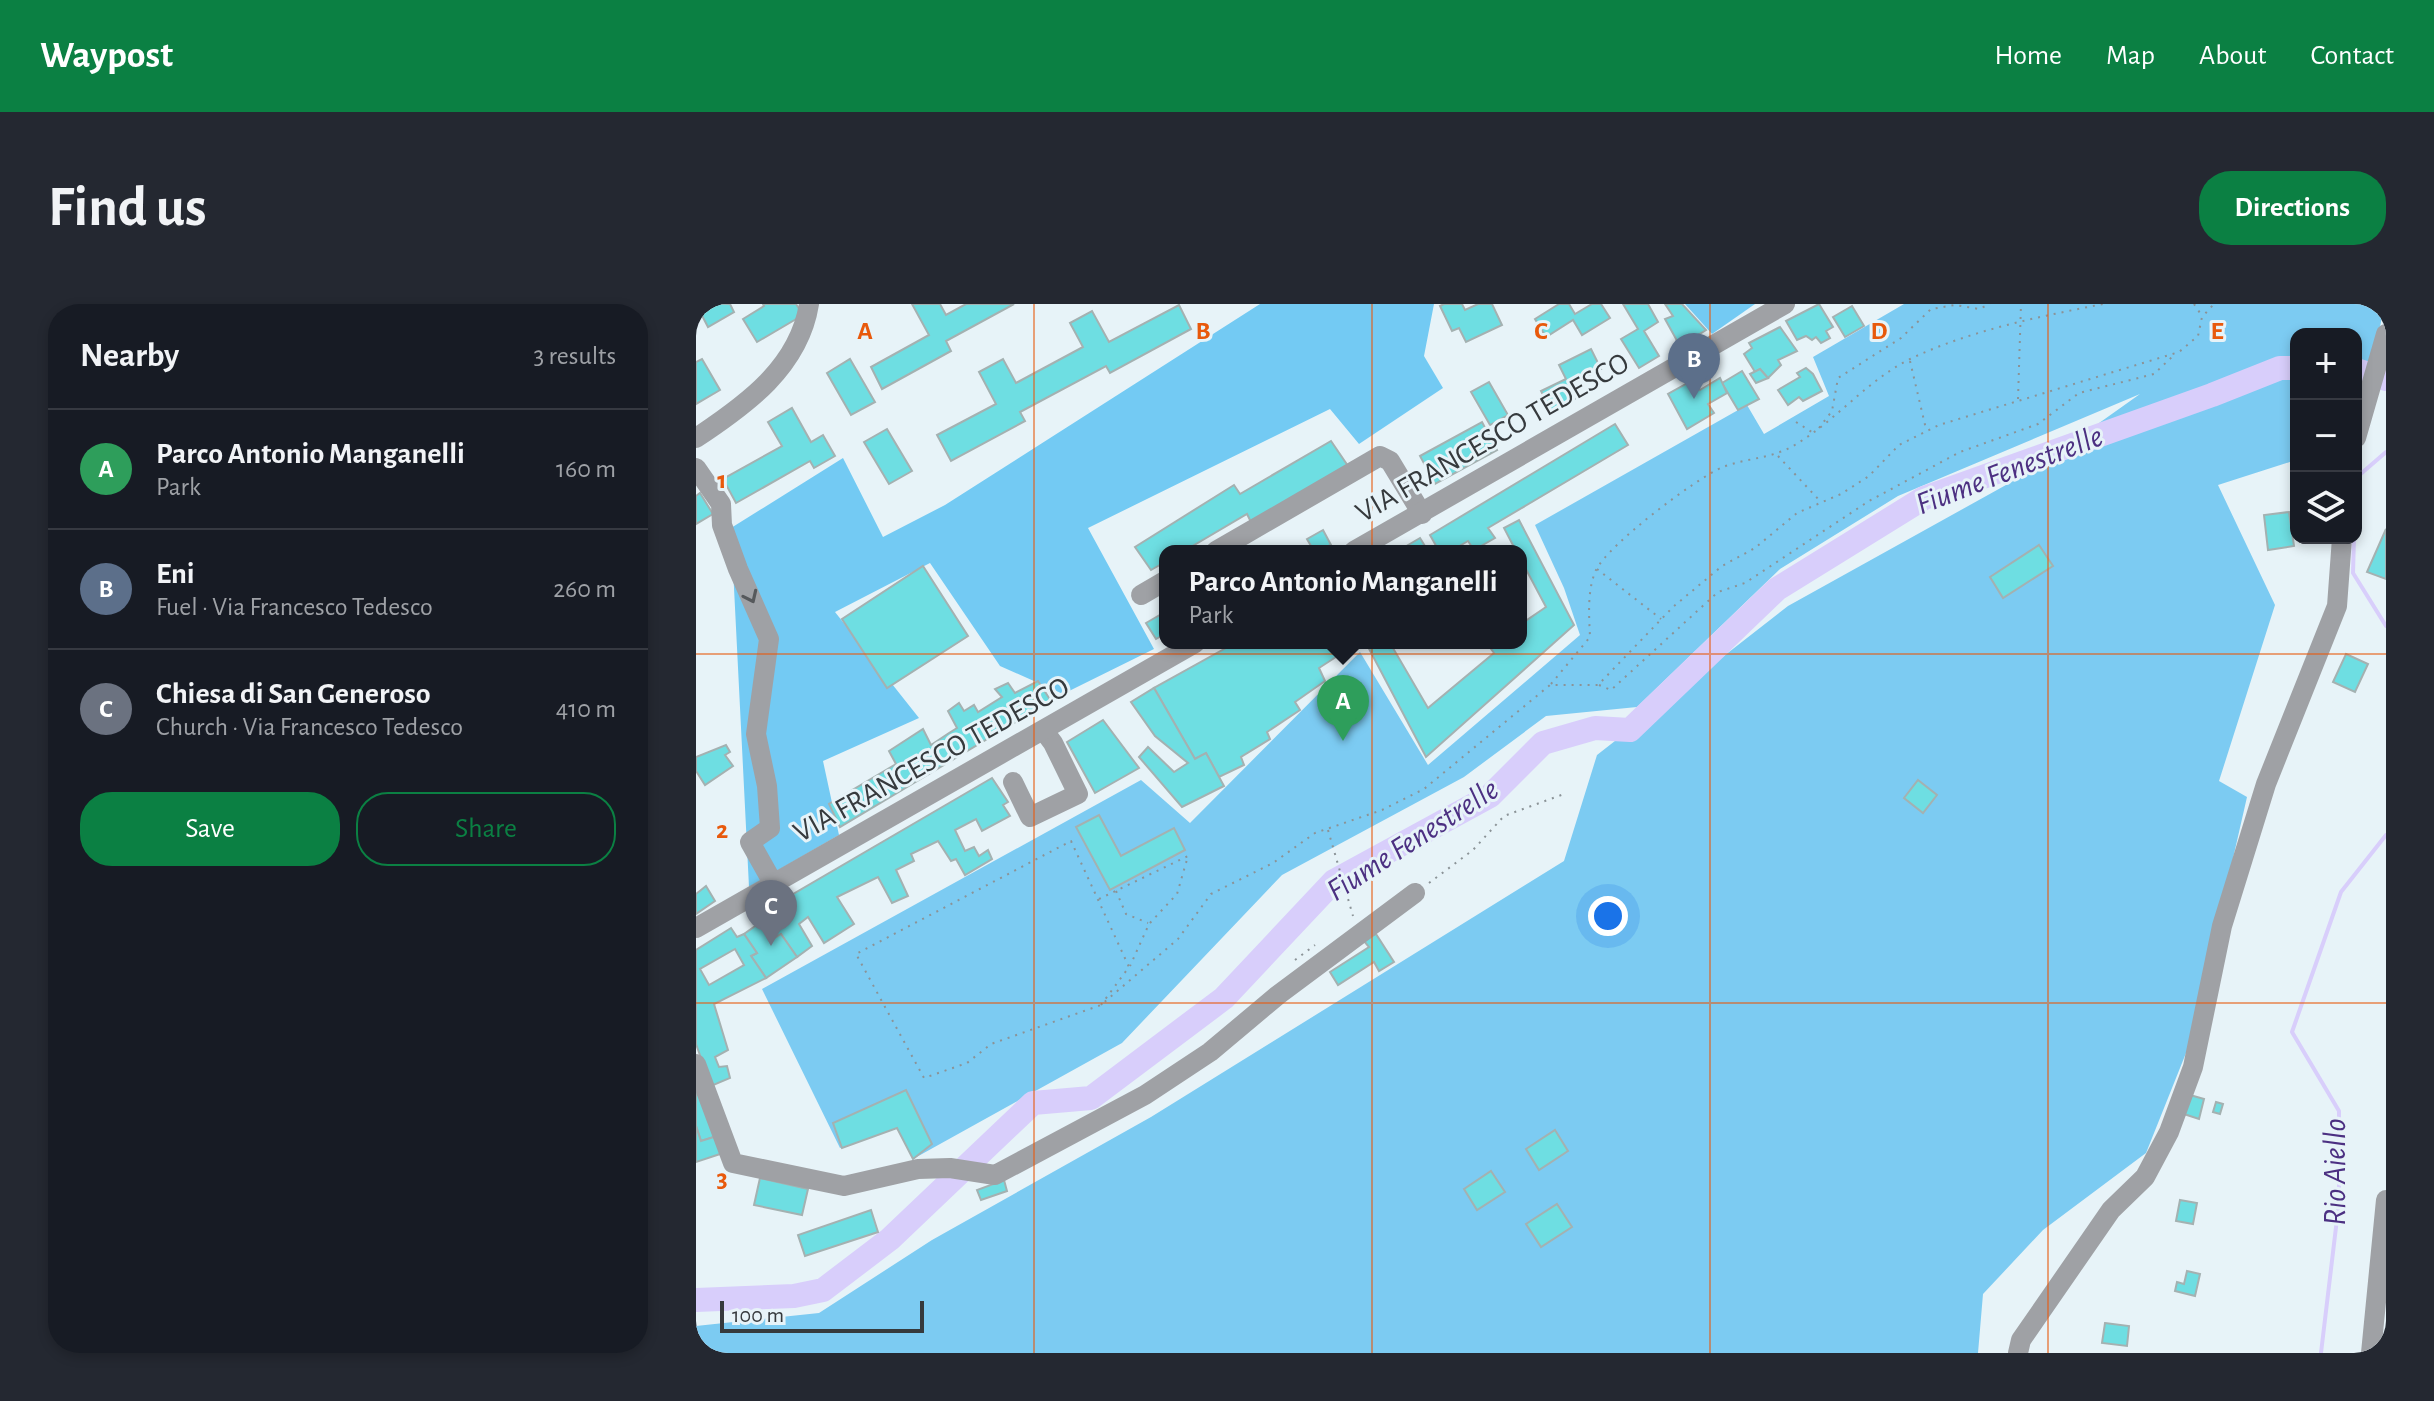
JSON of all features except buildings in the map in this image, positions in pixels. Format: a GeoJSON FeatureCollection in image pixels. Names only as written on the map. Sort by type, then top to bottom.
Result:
{"type":"FeatureCollection","features":[{"type":"Feature","properties":{"kind":"street"},"geometry":{"type":"LineString","coordinates":[[696,438],[763,389],[798,340],[809,304]]}},
{"type":"Feature","properties":{"kind":"street","name":"VIA FRANCESCO TEDESCO"},"geometry":{"type":"LineString","coordinates":[[1365,545],[1785,304]]}},
{"type":"Feature","properties":{"kind":"street"},"geometry":{"type":"LineString","coordinates":[[2362,419],[2386,334]]}},
{"type":"Feature","properties":{"kind":"street"},"geometry":{"type":"LineString","coordinates":[[1226,545],[1380,456],[1390,461],[1422,514]]}},
{"type":"Feature","properties":{"kind":"street"},"geometry":{"type":"LineString","coordinates":[[696,468],[721,504],[722,525],[769,639],[756,734],[767,786],[770,828],[750,842],[773,883]]}},
{"type":"Feature","properties":{"kind":"street"},"geometry":{"type":"LineString","coordinates":[[2018,1353],[2021,1340],[2111,1210],[2145,1177],[2169,1132],[2193,1067],[2222,926],[2266,784],[2337,606],[2342,544]]}},
{"type":"Feature","properties":{"kind":"street"},"geometry":{"type":"LineString","coordinates":[[1141,595],[1159,584]]}},
{"type":"Feature","properties":{"kind":"street","name":"VIA FRANCESCO TEDESCO"},"geometry":{"type":"LineString","coordinates":[[696,928],[1185,649]]}},
{"type":"Feature","properties":{"kind":"street"},"geometry":{"type":"LineString","coordinates":[[1013,782],[1030,817],[1078,794],[1044,731]]}},
{"type":"Feature","properties":{"kind":"street"},"geometry":{"type":"LineString","coordinates":[[696,1064],[733,1163],[844,1186],[918,1169],[950,1168],[995,1175],[1145,1095],[1210,1052],[1278,995],[1415,893]]}},
{"type":"Feature","properties":{"kind":"street"},"geometry":{"type":"LineString","coordinates":[[2371,1353],[2386,1200]]}},
{"type":"Feature","properties":{"kind":"path"},"geometry":{"type":"LineString","coordinates":[[1815,434],[1832,411],[1838,378],[1901,338],[1931,309],[1955,305],[1979,309],[1990,304]]}},
{"type":"Feature","properties":{"kind":"path"},"geometry":{"type":"LineString","coordinates":[[2018,399],[2021,304]]}},
{"type":"Feature","properties":{"kind":"path"},"geometry":{"type":"LineString","coordinates":[[1129,967],[1071,841],[856,954],[924,1078],[967,1063],[991,1044],[1101,1005],[1178,939],[1211,894],[1273,863],[1315,833],[1382,810],[1424,789],[1550,685],[1590,637],[1589,603],[1596,569],[1645,518],[1722,467],[1777,455],[1815,434],[1862,391],[1910,360],[2020,321],[2103,304]]}},
{"type":"Feature","properties":{"kind":"path"},"geometry":{"type":"LineString","coordinates":[[2194,304],[2202,317]]}},
{"type":"Feature","properties":{"kind":"path"},"geometry":{"type":"LineString","coordinates":[[1550,685],[1598,685],[1611,690],[1718,592],[1745,583],[1869,501],[1960,452],[2038,424],[2079,393],[2154,374],[2165,361],[2198,336],[2202,317],[2214,304]]}},
{"type":"Feature","properties":{"kind":"path"},"geometry":{"type":"LineString","coordinates":[[1598,685],[1661,619],[1722,566],[1755,548],[1797,513],[1841,494],[1869,476],[1899,445],[1939,425],[2179,352]]}},
{"type":"Feature","properties":{"kind":"path"},"geometry":{"type":"LineString","coordinates":[[1910,360],[1926,431]]}},
{"type":"Feature","properties":{"kind":"path"},"geometry":{"type":"LineString","coordinates":[[1796,422],[1815,434]]}},
{"type":"Feature","properties":{"kind":"path"},"geometry":{"type":"LineString","coordinates":[[1777,455],[1821,503]]}},
{"type":"Feature","properties":{"kind":"path"},"geometry":{"type":"LineString","coordinates":[[1596,569],[1661,619]]}},
{"type":"Feature","properties":{"kind":"path"},"geometry":{"type":"LineString","coordinates":[[1415,893],[1473,850],[1504,816],[1564,794]]}},
{"type":"Feature","properties":{"kind":"path"},"geometry":{"type":"LineString","coordinates":[[1328,829],[1354,920]]}},
{"type":"Feature","properties":{"kind":"path"},"geometry":{"type":"LineString","coordinates":[[1098,899],[1188,856],[1177,894],[1149,924],[1129,967],[1101,1005]]}},
{"type":"Feature","properties":{"kind":"path"},"geometry":{"type":"LineString","coordinates":[[1116,891],[1126,914],[1149,924]]}},
{"type":"Feature","properties":{"kind":"shaded area"},"geometry":{"type":"Polygon","coordinates":[[[1260,304],[1434,304],[1424,356],[1443,388],[1359,444],[1330,409],[1088,528],[1154,649],[1063,694],[1000,666],[930,563],[835,612],[919,718],[823,761],[839,835],[749,887],[731,528],[843,458],[883,537],[945,505],[1260,304]]]}},
{"type":"Feature","properties":{"kind":"shaded area"},"geometry":{"type":"Polygon","coordinates":[[[1685,304],[1755,304],[1712,334],[1685,304]]]}},
{"type":"Feature","properties":{"kind":"shaded area"},"geometry":{"type":"Polygon","coordinates":[[[1904,304],[2384,304],[2378,339],[2362,381],[2362,328],[2290,328],[2290,462],[2218,485],[2275,605],[2219,781],[2247,797],[2192,1038],[2146,1153],[2043,1230],[1983,1294],[1978,1353],[696,1353],[696,1326],[819,1313],[932,1240],[1151,1117],[1564,861],[1597,755],[1788,606],[2033,470],[2140,394],[1898,496],[1780,569],[1637,707],[1546,716],[1464,777],[1282,875],[1122,1043],[913,1159],[897,1128],[840,1148],[762,989],[1141,780],[1190,823],[1360,652],[1428,765],[1580,635],[1564,588],[1535,525],[1747,405],[1764,434],[1829,396],[1813,357],[1904,304]]]}},
{"type":"Feature","properties":{"kind":"waterway","name":"Fiume Fenestrelle"},"geometry":{"type":"LineString","coordinates":[[696,1300],[794,1296],[823,1290],[890,1239],[1033,1103],[1091,1098],[1224,998],[1334,881],[1490,796],[1543,743],[1595,728],[1630,730],[1777,589],[1924,498],[2280,368],[2290,368]]}},
{"type":"Feature","properties":{"kind":"waterway","name":"Fiume Fenestrelle"},"geometry":{"type":"LineString","coordinates":[[2362,372],[2386,379]]}},
{"type":"Feature","properties":{"kind":"waterway","name":"Rio Aiello"},"geometry":{"type":"LineString","coordinates":[[2362,473],[2386,452]]}},
{"type":"Feature","properties":{"kind":"waterway","name":"Rio Aiello"},"geometry":{"type":"LineString","coordinates":[[2354,544],[2353,573],[2386,626]]}},
{"type":"Feature","properties":{"kind":"waterway","name":"Rio Aiello"},"geometry":{"type":"LineString","coordinates":[[2321,1353],[2339,1202],[2339,1111],[2292,1032],[2341,892],[2386,835]]}},
{"type":"Feature","properties":{"kind":"place","name":"Eni"},"geometry":{"type":"Point","coordinates":[1694,399]}},
{"type":"Feature","properties":{"kind":"place","name":"Parco Antonio Manganelli"},"geometry":{"type":"Point","coordinates":[1343,741]}},
{"type":"Feature","properties":{"kind":"place","name":"Chiesa di San Generoso"},"geometry":{"type":"Point","coordinates":[771,946]}}]}
